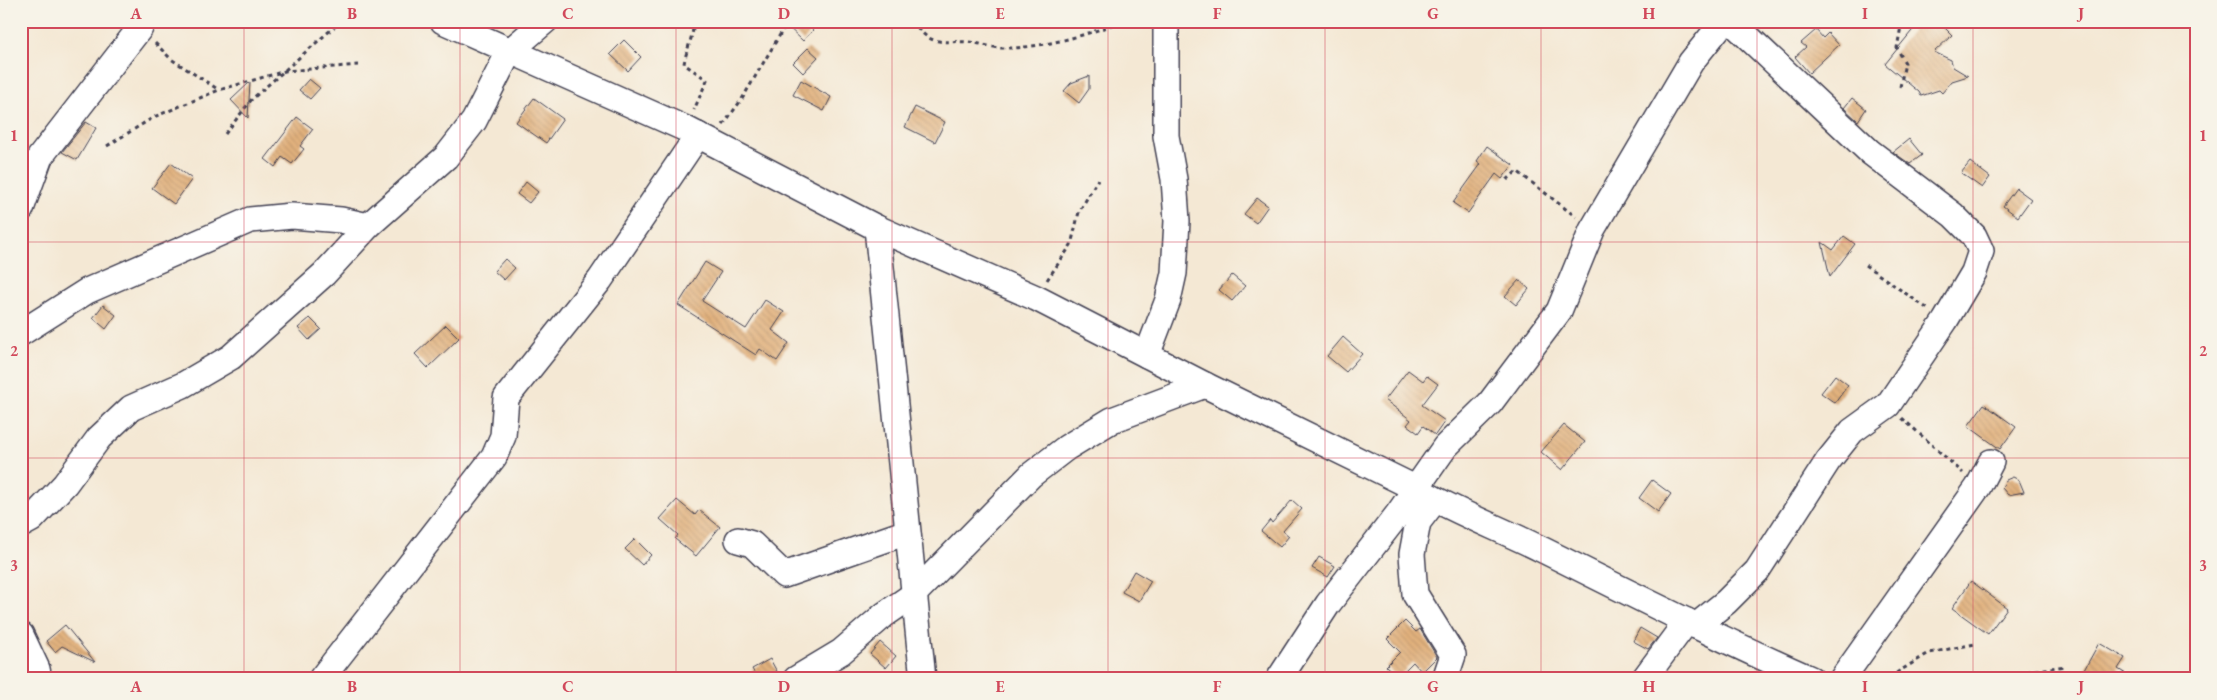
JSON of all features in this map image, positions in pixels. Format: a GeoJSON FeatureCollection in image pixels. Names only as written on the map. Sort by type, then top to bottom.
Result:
{"type":"FeatureCollection","features":[{"type":"Feature","properties":{"kind":"street"},"geometry":{"type":"LineString","coordinates":[[443,21],[698,135],[878,228],[1036,298],[1205,385],[1425,494],[1500,528],[1691,623],[1811,679]]}},
{"type":"Feature","properties":{"kind":"street"},"geometry":{"type":"LineString","coordinates":[[21,525],[32,518],[65,484],[99,438],[131,408],[183,385],[231,357],[324,274],[368,226],[446,157],[474,121],[509,52],[546,21]]}},
{"type":"Feature","properties":{"kind":"street"},"geometry":{"type":"LineString","coordinates":[[1147,355],[1168,300],[1174,273],[1177,221],[1174,179],[1166,136],[1166,21]]}},
{"type":"Feature","properties":{"kind":"street"},"geometry":{"type":"LineString","coordinates":[[1445,679],[1453,656],[1415,594],[1412,554],[1425,494],[1445,447],[1490,403],[1559,311],[1592,230],[1691,62],[1724,21]]}},
{"type":"Feature","properties":{"kind":"street"},"geometry":{"type":"LineString","coordinates":[[1644,679],[1691,623],[1726,602],[1756,571],[1828,461],[1852,432],[1888,405],[1945,321],[1974,272],[1981,251],[1974,236],[1953,216],[1870,152],[1731,21]]}},
{"type":"Feature","properties":{"kind":"street"},"geometry":{"type":"LineString","coordinates":[[21,209],[40,157],[141,25]]}},
{"type":"Feature","properties":{"kind":"street"},"geometry":{"type":"LineString","coordinates":[[320,679],[494,457],[503,436],[506,398],[600,280],[698,135]]}},
{"type":"Feature","properties":{"kind":"street"},"geometry":{"type":"LineString","coordinates":[[21,333],[87,291],[250,220],[292,216],[341,220],[368,226]]}},
{"type":"Feature","properties":{"kind":"street"},"geometry":{"type":"LineString","coordinates":[[878,228],[913,595],[923,679]]}},
{"type":"Feature","properties":{"kind":"street"},"geometry":{"type":"LineString","coordinates":[[796,679],[841,652],[884,615],[913,595],[1031,475],[1066,448],[1112,420],[1205,385]]}},
{"type":"Feature","properties":{"kind":"street"},"geometry":{"type":"LineString","coordinates":[[1842,679],[1978,487],[1990,462]]}},
{"type":"Feature","properties":{"kind":"street"},"geometry":{"type":"LineString","coordinates":[[1279,679],[1328,604],[1398,514],[1425,494]]}},
{"type":"Feature","properties":{"kind":"street"},"geometry":{"type":"LineString","coordinates":[[738,540],[752,544],[784,575],[907,532]]}},
{"type":"Feature","properties":{"kind":"street"},"geometry":{"type":"LineString","coordinates":[[21,635],[38,669],[39,679]]}},
{"type":"Feature","properties":{"kind":"path"},"geometry":{"type":"LineString","coordinates":[[225,134],[252,99],[341,21]]}},
{"type":"Feature","properties":{"kind":"path"},"geometry":{"type":"LineString","coordinates":[[693,21],[694,31],[688,44],[684,64],[707,80],[698,135]]}},
{"type":"Feature","properties":{"kind":"path"},"geometry":{"type":"LineString","coordinates":[[698,135],[742,100],[788,21]]}},
{"type":"Feature","properties":{"kind":"path"},"geometry":{"type":"LineString","coordinates":[[913,21],[921,34],[940,43],[969,42],[1001,49],[1027,47],[1092,33],[1121,21]]}},
{"type":"Feature","properties":{"kind":"path"},"geometry":{"type":"LineString","coordinates":[[1900,87],[1905,64],[1897,48],[1902,21]]}},
{"type":"Feature","properties":{"kind":"path"},"geometry":{"type":"LineString","coordinates":[[141,25],[171,59],[219,90]]}},
{"type":"Feature","properties":{"kind":"path"},"geometry":{"type":"LineString","coordinates":[[107,146],[154,117],[219,90],[285,71],[359,65]]}},
{"type":"Feature","properties":{"kind":"path"},"geometry":{"type":"LineString","coordinates":[[1507,180],[1517,171],[1592,230]]}},
{"type":"Feature","properties":{"kind":"path"},"geometry":{"type":"LineString","coordinates":[[1036,298],[1071,245],[1079,212],[1098,179]]}},
{"type":"Feature","properties":{"kind":"path"},"geometry":{"type":"LineString","coordinates":[[1865,265],[1945,321]]}},
{"type":"Feature","properties":{"kind":"path"},"geometry":{"type":"LineString","coordinates":[[1888,405],[1978,487]]}},
{"type":"Feature","properties":{"kind":"path"},"geometry":{"type":"LineString","coordinates":[[1892,679],[1893,675],[1929,653],[1975,644]]}},
{"type":"Feature","properties":{"kind":"path"},"geometry":{"type":"LineString","coordinates":[[2022,679],[2030,671],[2065,666]]}},
{"type":"Feature","properties":{"kind":"building"},"geometry":{"type":"Polygon","coordinates":[[[782,21],[804,21],[813,30],[803,41],[782,21]]]}},
{"type":"Feature","properties":{"kind":"building"},"geometry":{"type":"Polygon","coordinates":[[[1920,21],[1938,21],[1952,35],[1934,52],[1951,60],[1953,67],[1968,76],[1952,81],[1942,93],[1939,90],[1921,96],[1919,92],[1885,64],[1920,21]]]}},
{"type":"Feature","properties":{"kind":"building"},"geometry":{"type":"Polygon","coordinates":[[[1816,30],[1823,38],[1828,33],[1839,45],[1809,73],[1795,57],[1806,47],[1801,43],[1816,30]]]}},
{"type":"Feature","properties":{"kind":"building"},"geometry":{"type":"Polygon","coordinates":[[[624,40],[641,57],[628,71],[610,54],[624,40]]]}},
{"type":"Feature","properties":{"kind":"building"},"geometry":{"type":"Polygon","coordinates":[[[808,48],[818,57],[803,73],[793,63],[808,48]]]}},
{"type":"Feature","properties":{"kind":"building"},"geometry":{"type":"Polygon","coordinates":[[[1089,76],[1089,89],[1079,103],[1064,91],[1071,83],[1089,76]]]}},
{"type":"Feature","properties":{"kind":"building"},"geometry":{"type":"Polygon","coordinates":[[[309,79],[320,88],[310,99],[299,90],[309,79]]]}},
{"type":"Feature","properties":{"kind":"building"},"geometry":{"type":"Polygon","coordinates":[[[801,80],[831,97],[824,111],[793,95],[801,80]]]}},
{"type":"Feature","properties":{"kind":"building"},"geometry":{"type":"Polygon","coordinates":[[[250,82],[248,118],[231,100],[250,82]]]}},
{"type":"Feature","properties":{"kind":"building"},"geometry":{"type":"Polygon","coordinates":[[[534,98],[563,119],[546,143],[516,122],[534,98]]]}},
{"type":"Feature","properties":{"kind":"building"},"geometry":{"type":"Polygon","coordinates":[[[1852,98],[1866,109],[1858,121],[1844,108],[1852,98]]]}},
{"type":"Feature","properties":{"kind":"building"},"geometry":{"type":"Polygon","coordinates":[[[915,107],[945,122],[935,142],[905,127],[915,107]]]}},
{"type":"Feature","properties":{"kind":"building"},"geometry":{"type":"Polygon","coordinates":[[[297,117],[313,129],[300,146],[304,149],[292,164],[282,157],[275,167],[265,159],[297,117]]]}},
{"type":"Feature","properties":{"kind":"building"},"geometry":{"type":"Polygon","coordinates":[[[86,122],[96,128],[77,160],[62,152],[86,122]]]}},
{"type":"Feature","properties":{"kind":"building"},"geometry":{"type":"Polygon","coordinates":[[[1909,139],[1922,155],[1910,164],[1893,152],[1909,139]]]}},
{"type":"Feature","properties":{"kind":"building"},"geometry":{"type":"Polygon","coordinates":[[[1487,146],[1513,165],[1502,179],[1496,174],[1468,213],[1453,203],[1481,164],[1477,161],[1487,146]]]}},
{"type":"Feature","properties":{"kind":"building"},"geometry":{"type":"Polygon","coordinates":[[[1970,162],[1990,177],[1982,188],[1961,173],[1970,162]]]}},
{"type":"Feature","properties":{"kind":"building"},"geometry":{"type":"Polygon","coordinates":[[[171,163],[192,179],[174,204],[152,188],[171,163]]]}},
{"type":"Feature","properties":{"kind":"building"},"geometry":{"type":"Polygon","coordinates":[[[526,182],[538,192],[529,203],[517,194],[526,182]]]}},
{"type":"Feature","properties":{"kind":"building"},"geometry":{"type":"Polygon","coordinates":[[[2016,188],[2031,199],[2018,217],[2003,206],[2016,188]]]}},
{"type":"Feature","properties":{"kind":"building"},"geometry":{"type":"Polygon","coordinates":[[[1257,198],[1268,206],[1256,223],[1244,214],[1257,198]]]}},
{"type":"Feature","properties":{"kind":"building"},"geometry":{"type":"Polygon","coordinates":[[[1844,236],[1855,244],[1830,277],[1822,242],[1833,250],[1844,236]]]}},
{"type":"Feature","properties":{"kind":"building"},"geometry":{"type":"Polygon","coordinates":[[[505,259],[515,268],[504,280],[494,271],[505,259]]]}},
{"type":"Feature","properties":{"kind":"building"},"geometry":{"type":"Polygon","coordinates":[[[705,262],[721,272],[702,301],[746,329],[765,300],[784,312],[772,330],[789,343],[777,361],[760,349],[756,355],[678,305],[705,262]]]}},
{"type":"Feature","properties":{"kind":"building"},"geometry":{"type":"Polygon","coordinates":[[[1232,275],[1245,286],[1232,301],[1219,290],[1232,275]]]}},
{"type":"Feature","properties":{"kind":"building"},"geometry":{"type":"Polygon","coordinates":[[[1519,280],[1529,289],[1516,305],[1505,296],[1519,280]]]}},
{"type":"Feature","properties":{"kind":"building"},"geometry":{"type":"Polygon","coordinates":[[[103,305],[116,315],[106,329],[93,318],[103,305]]]}},
{"type":"Feature","properties":{"kind":"building"},"geometry":{"type":"Polygon","coordinates":[[[310,318],[321,329],[309,340],[298,328],[310,318]]]}},
{"type":"Feature","properties":{"kind":"building"},"geometry":{"type":"Polygon","coordinates":[[[446,325],[459,338],[428,368],[415,354],[446,325]]]}},
{"type":"Feature","properties":{"kind":"building"},"geometry":{"type":"Polygon","coordinates":[[[1343,337],[1362,354],[1346,372],[1327,356],[1343,337]]]}},
{"type":"Feature","properties":{"kind":"building"},"geometry":{"type":"Polygon","coordinates":[[[1408,370],[1423,381],[1427,376],[1438,384],[1422,405],[1445,421],[1435,435],[1423,426],[1418,433],[1407,425],[1411,420],[1385,400],[1408,370]]]}},
{"type":"Feature","properties":{"kind":"building"},"geometry":{"type":"Polygon","coordinates":[[[1835,375],[1848,385],[1835,403],[1821,393],[1835,375]]]}},
{"type":"Feature","properties":{"kind":"building"},"geometry":{"type":"Polygon","coordinates":[[[1984,404],[2016,427],[2000,449],[1968,426],[1984,404]]]}},
{"type":"Feature","properties":{"kind":"building"},"geometry":{"type":"Polygon","coordinates":[[[1564,425],[1585,442],[1562,470],[1541,452],[1564,425]]]}},
{"type":"Feature","properties":{"kind":"building"},"geometry":{"type":"Polygon","coordinates":[[[2013,477],[2019,480],[2024,492],[2008,495],[2002,488],[2006,480],[2013,477]]]}},
{"type":"Feature","properties":{"kind":"building"},"geometry":{"type":"Polygon","coordinates":[[[1652,480],[1671,494],[1658,512],[1639,498],[1652,480]]]}},
{"type":"Feature","properties":{"kind":"building"},"geometry":{"type":"Polygon","coordinates":[[[677,500],[695,515],[699,510],[720,527],[696,556],[675,539],[678,535],[660,519],[677,500]]]}},
{"type":"Feature","properties":{"kind":"building"},"geometry":{"type":"Polygon","coordinates":[[[1292,500],[1302,509],[1283,531],[1289,536],[1280,547],[1261,531],[1270,520],[1272,523],[1292,500]]]}},
{"type":"Feature","properties":{"kind":"building"},"geometry":{"type":"Polygon","coordinates":[[[635,539],[651,555],[642,565],[625,549],[635,539]]]}},
{"type":"Feature","properties":{"kind":"building"},"geometry":{"type":"Polygon","coordinates":[[[1319,557],[1335,566],[1328,577],[1312,568],[1319,557]]]}},
{"type":"Feature","properties":{"kind":"building"},"geometry":{"type":"Polygon","coordinates":[[[1134,571],[1151,581],[1139,601],[1122,592],[1134,571]]]}},
{"type":"Feature","properties":{"kind":"building"},"geometry":{"type":"Polygon","coordinates":[[[1971,581],[2007,608],[1988,634],[1952,608],[1971,581]]]}},
{"type":"Feature","properties":{"kind":"building"},"geometry":{"type":"Polygon","coordinates":[[[1405,621],[1416,632],[1420,629],[1437,657],[1422,672],[1413,662],[1398,677],[1386,666],[1400,652],[1387,639],[1405,621]]]}},
{"type":"Feature","properties":{"kind":"building"},"geometry":{"type":"Polygon","coordinates":[[[65,625],[95,662],[62,646],[55,652],[46,641],[65,625]]]}},
{"type":"Feature","properties":{"kind":"building"},"geometry":{"type":"Polygon","coordinates":[[[1640,628],[1657,638],[1648,649],[1633,641],[1640,628]]]}},
{"type":"Feature","properties":{"kind":"building"},"geometry":{"type":"Polygon","coordinates":[[[880,642],[896,656],[886,668],[870,654],[880,642]]]}},
{"type":"Feature","properties":{"kind":"building"},"geometry":{"type":"Polygon","coordinates":[[[2099,643],[2125,658],[2118,669],[2134,679],[2079,679],[2099,643]]]}},
{"type":"Feature","properties":{"kind":"building"},"geometry":{"type":"Polygon","coordinates":[[[770,659],[781,679],[758,679],[752,669],[770,659]]]}}]}
